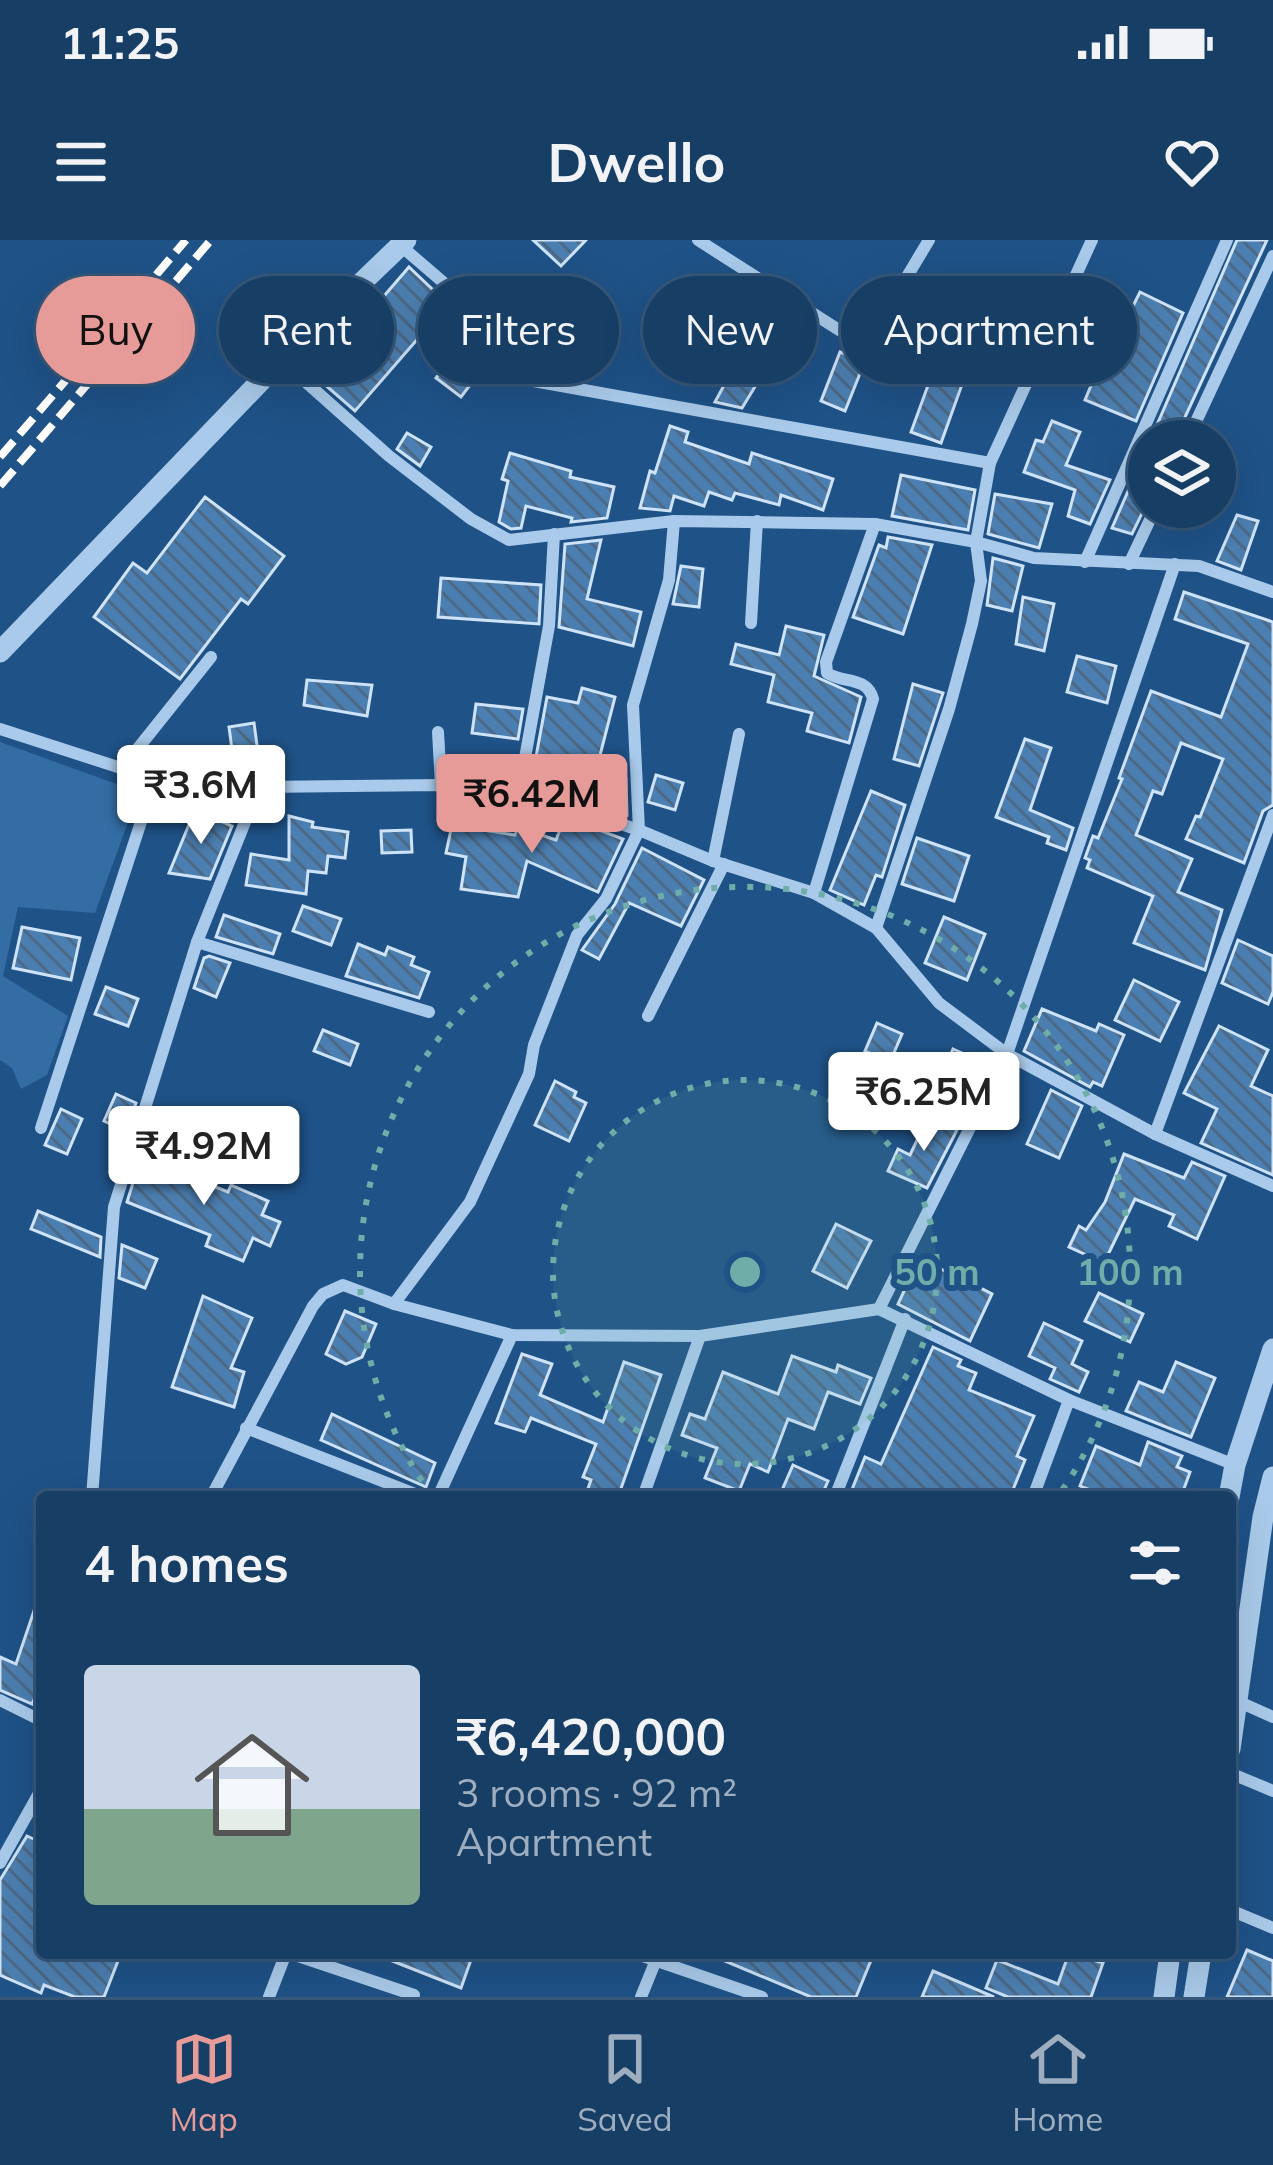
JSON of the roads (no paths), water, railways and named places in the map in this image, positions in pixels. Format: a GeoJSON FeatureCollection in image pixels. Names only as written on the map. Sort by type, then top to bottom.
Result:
{"type":"FeatureCollection","features":[{"type":"Feature","properties":{"kind":"street"},"geometry":{"type":"LineString","coordinates":[[698,240],[839,330],[856,333],[878,325],[928,240]]}},
{"type":"Feature","properties":{"kind":"street"},"geometry":{"type":"LineString","coordinates":[[876,928],[949,709],[972,624],[981,581],[976,542],[990,463],[1092,240]]}},
{"type":"Feature","properties":{"kind":"street"},"geometry":{"type":"LineString","coordinates":[[1085,562],[1227,240]]}},
{"type":"Feature","properties":{"kind":"street"},"geometry":{"type":"LineString","coordinates":[[368,276],[403,243],[451,289],[500,363],[528,380],[990,463]]}},
{"type":"Feature","properties":{"kind":"street"},"geometry":{"type":"LineString","coordinates":[[1197,420],[1273,256]]}},
{"type":"Feature","properties":{"kind":"street"},"geometry":{"type":"LineString","coordinates":[[0,652],[257,384]]}},
{"type":"Feature","properties":{"kind":"street"},"geometry":{"type":"LineString","coordinates":[[307,384],[389,456],[489,531],[509,540],[674,521],[875,524],[1034,558],[1175,564],[1221,572],[1273,592]]}},
{"type":"Feature","properties":{"kind":"street"},"geometry":{"type":"LineString","coordinates":[[394,1304],[470,1202],[529,1074],[534,1046],[577,935],[606,899],[639,830],[633,705],[669,580],[674,521]]}},
{"type":"Feature","properties":{"kind":"street"},"geometry":{"type":"LineString","coordinates":[[752,622],[757,521]]}},
{"type":"Feature","properties":{"kind":"street"},"geometry":{"type":"LineString","coordinates":[[814,893],[873,699],[862,683],[827,673],[826,662],[875,524]]}},
{"type":"Feature","properties":{"kind":"street"},"geometry":{"type":"LineString","coordinates":[[1130,564],[1146,528]]}},
{"type":"Feature","properties":{"kind":"street"},"geometry":{"type":"LineString","coordinates":[[520,790],[549,626],[554,534]]}},
{"type":"Feature","properties":{"kind":"street"},"geometry":{"type":"LineString","coordinates":[[879,1309],[1007,1054],[1175,564]]}},
{"type":"Feature","properties":{"kind":"street"},"geometry":{"type":"LineString","coordinates":[[123,767],[211,657]]}},
{"type":"Feature","properties":{"kind":"street"},"geometry":{"type":"LineString","coordinates":[[0,729],[155,779],[259,787],[441,785],[520,790],[639,830],[718,863],[814,893],[876,928],[939,1003],[1007,1054],[1155,1134],[1273,1186]]}},
{"type":"Feature","properties":{"kind":"street"},"geometry":{"type":"LineString","coordinates":[[438,732],[441,785]]}},
{"type":"Feature","properties":{"kind":"street"},"geometry":{"type":"LineString","coordinates":[[648,1016],[718,863],[739,734]]}},
{"type":"Feature","properties":{"kind":"street"},"geometry":{"type":"LineString","coordinates":[[41,1128],[155,779]]}},
{"type":"Feature","properties":{"kind":"street"},"geometry":{"type":"LineString","coordinates":[[92,1491],[114,1208],[197,942],[259,787]]}},
{"type":"Feature","properties":{"kind":"street"},"geometry":{"type":"LineString","coordinates":[[1155,1134],[1273,815]]}},
{"type":"Feature","properties":{"kind":"street"},"geometry":{"type":"LineString","coordinates":[[197,942],[429,1012]]}},
{"type":"Feature","properties":{"kind":"street"},"geometry":{"type":"LineString","coordinates":[[214,1491],[322,1294],[344,1286],[512,1335],[700,1336],[879,1309],[1069,1400],[1235,1465]]}},
{"type":"Feature","properties":{"kind":"street"},"geometry":{"type":"LineString","coordinates":[[837,1491],[905,1319]]}},
{"type":"Feature","properties":{"kind":"street"},"geometry":{"type":"LineString","coordinates":[[441,1491],[512,1335]]}},
{"type":"Feature","properties":{"kind":"street"},"geometry":{"type":"LineString","coordinates":[[645,1491],[700,1336]]}},
{"type":"Feature","properties":{"kind":"street"},"geometry":{"type":"LineString","coordinates":[[1230,1491],[1273,1349]]}},
{"type":"Feature","properties":{"kind":"street"},"geometry":{"type":"LineString","coordinates":[[1035,1491],[1069,1400]]}},
{"type":"Feature","properties":{"kind":"street"},"geometry":{"type":"LineString","coordinates":[[246,1428],[408,1491]]}},
{"type":"Feature","properties":{"kind":"street"},"geometry":{"type":"LineString","coordinates":[[1236,1708],[1262,1517],[1272,1487]]}},
{"type":"Feature","properties":{"kind":"street"},"geometry":{"type":"LineString","coordinates":[[0,1700],[36,1718]]}},
{"type":"Feature","properties":{"kind":"street"},"geometry":{"type":"LineString","coordinates":[[1237,1701],[1273,1717]]}},
{"type":"Feature","properties":{"kind":"street"},"geometry":{"type":"LineString","coordinates":[[1236,1776],[1273,1791]]}},
{"type":"Feature","properties":{"kind":"street"},"geometry":{"type":"LineString","coordinates":[[0,1863],[36,1799]]}},
{"type":"Feature","properties":{"kind":"street"},"geometry":{"type":"LineString","coordinates":[[1236,1913],[1273,1928]]}},
{"type":"Feature","properties":{"kind":"street"},"geometry":{"type":"LineString","coordinates":[[269,1997],[285,1959]]}},
{"type":"Feature","properties":{"kind":"street"},"geometry":{"type":"LineString","coordinates":[[305,1959],[414,1995]]}},
{"type":"Feature","properties":{"kind":"street"},"geometry":{"type":"LineString","coordinates":[[653,1959],[762,1997]]}},
{"type":"Feature","properties":{"kind":"street"},"geometry":{"type":"LineString","coordinates":[[1164,1997],[1168,1959]]}},
{"type":"Feature","properties":{"kind":"street"},"geometry":{"type":"LineString","coordinates":[[1194,1997],[1200,1959]]}},
{"type":"Feature","properties":{"kind":"street"},"geometry":{"type":"LineString","coordinates":[[641,1997],[656,1960]]}},
{"type":"Feature","properties":{"kind":"railway"},"geometry":{"type":"LineString","coordinates":[[0,457],[186,240]]}},
{"type":"Feature","properties":{"kind":"railway"},"geometry":{"type":"LineString","coordinates":[[0,486],[211,240]]}}]}
